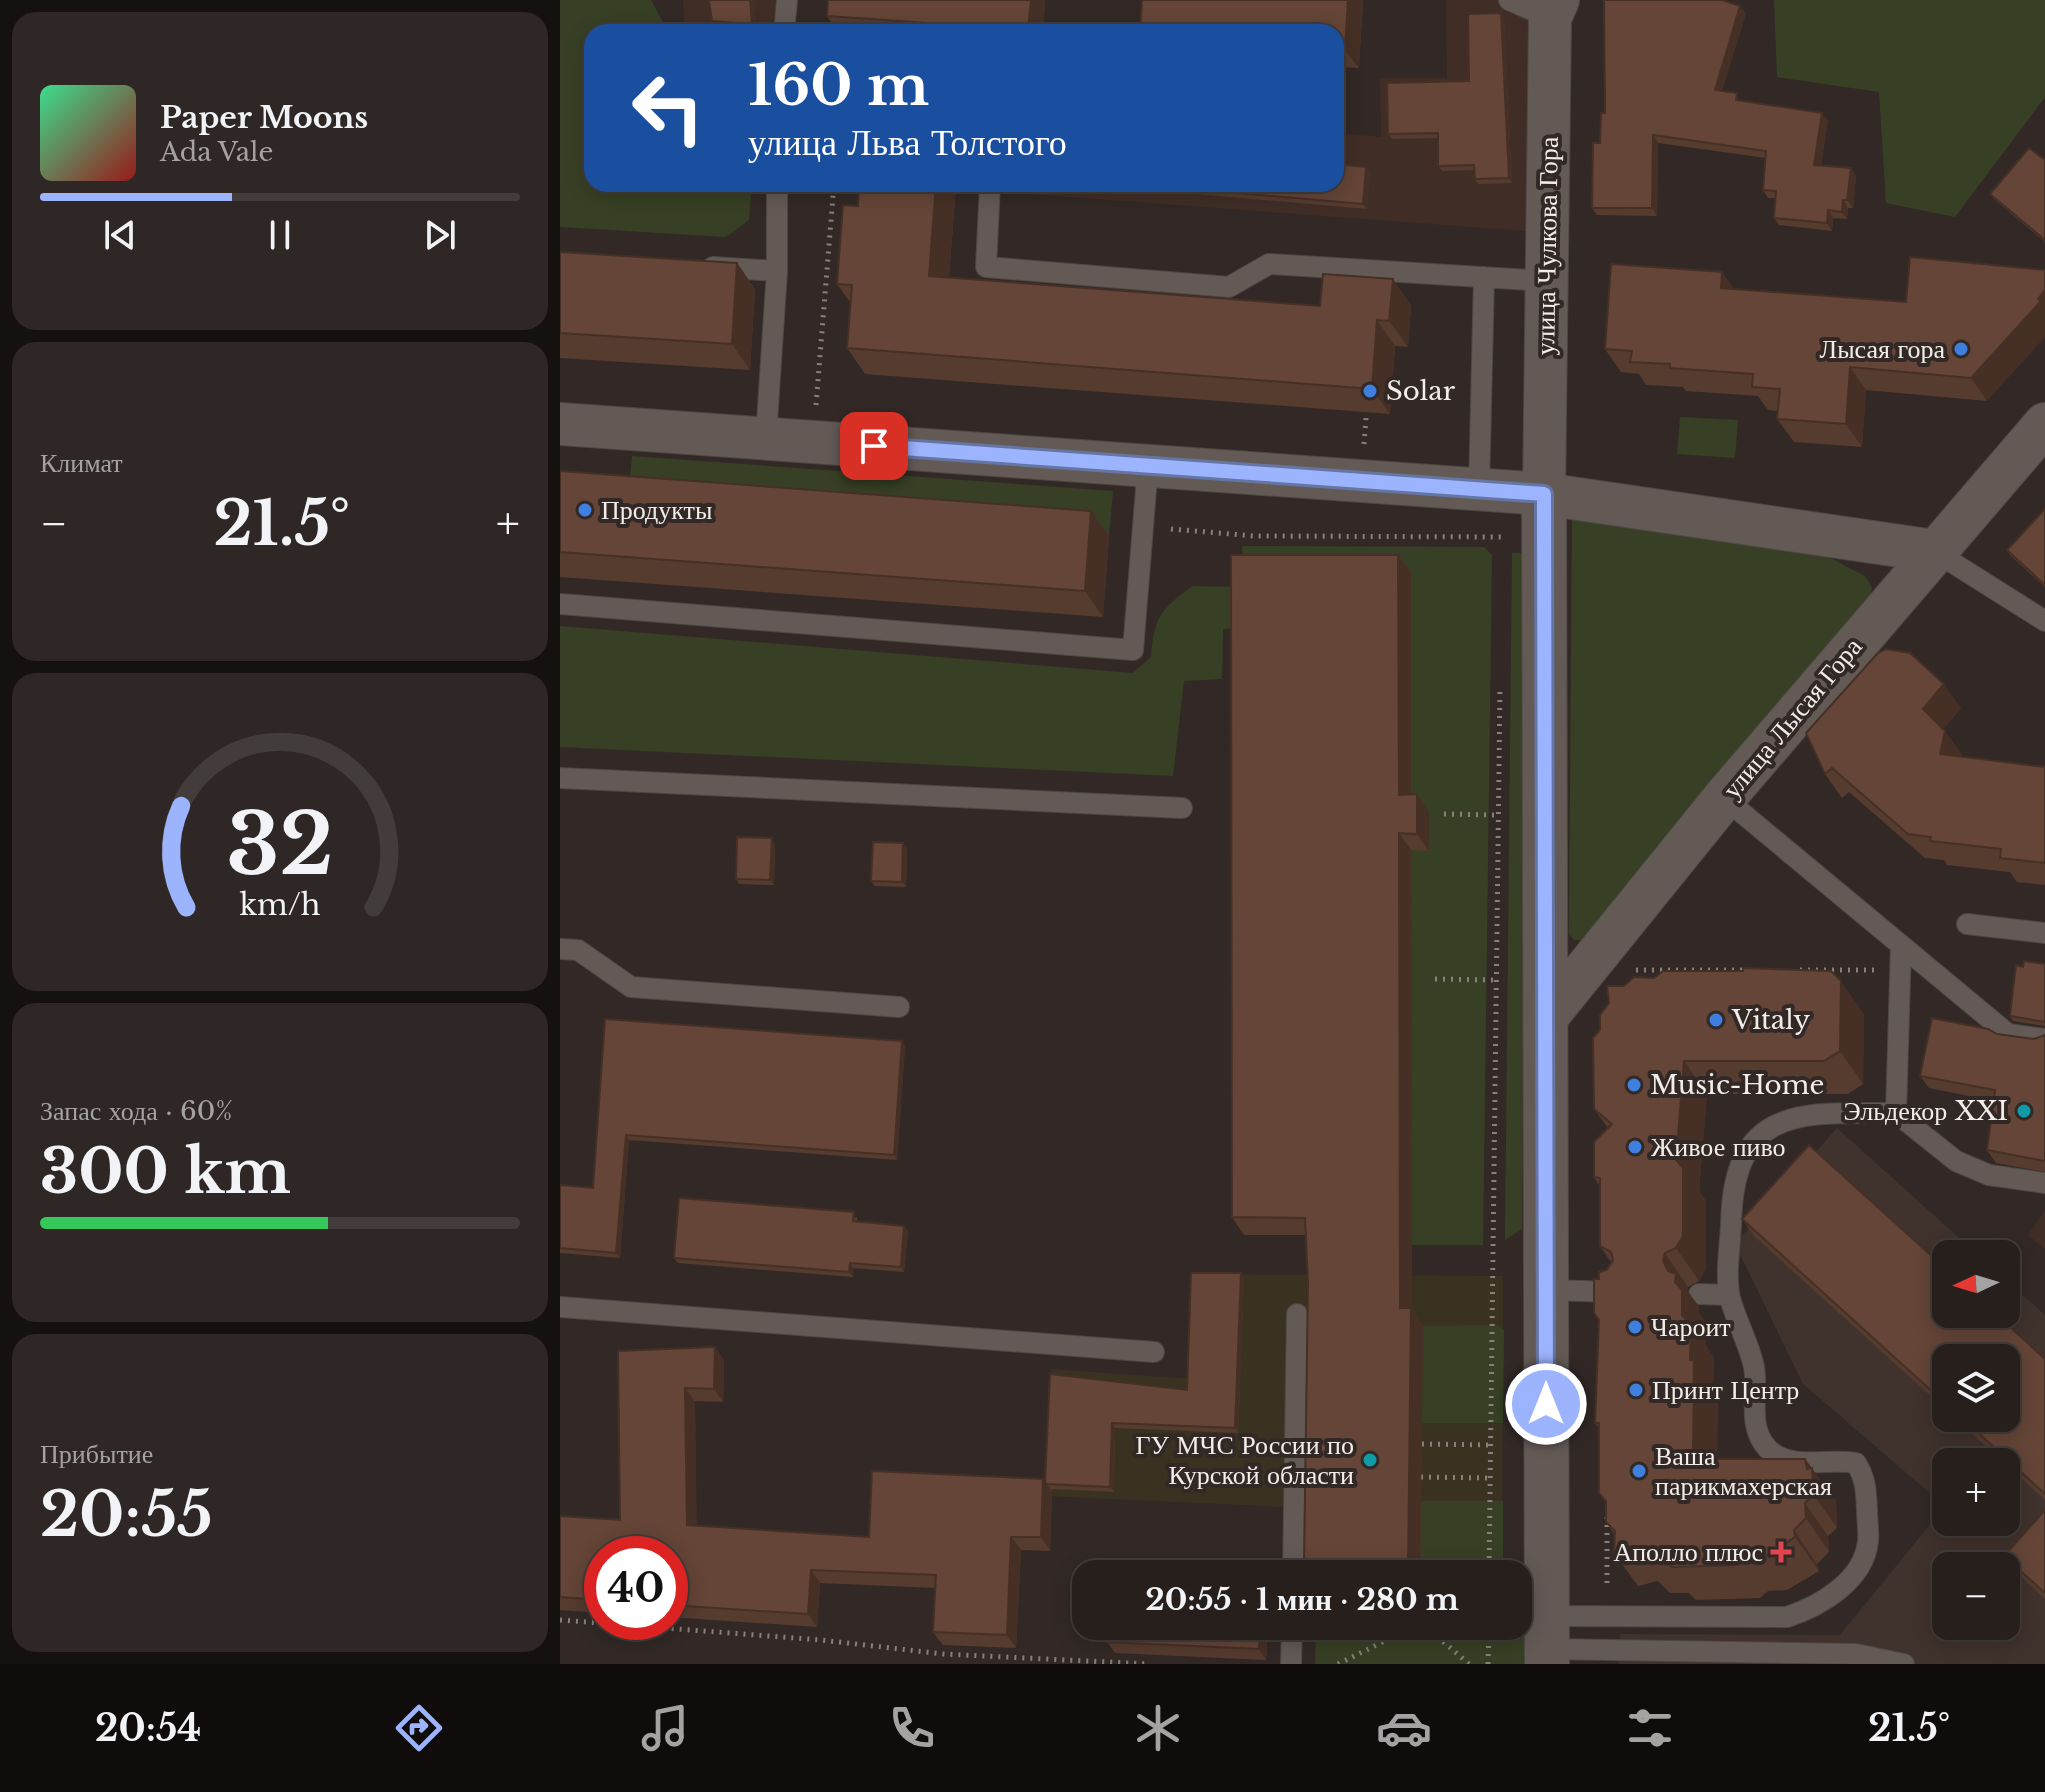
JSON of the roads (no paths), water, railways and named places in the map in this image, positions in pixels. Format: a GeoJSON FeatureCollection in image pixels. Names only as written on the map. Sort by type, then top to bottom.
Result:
{"type":"FeatureCollection","features":[{"type":"Feature","properties":{"kind":"street","name":"улица Чулкова Гора"},"geometry":{"type":"LineString","coordinates":[[1544,494],[1554,9]]}},
{"type":"Feature","properties":{"kind":"street"},"geometry":{"type":"LineString","coordinates":[[560,424],[1544,494],[1934,551]]}},
{"type":"Feature","properties":{"kind":"street","name":"улица Лысая Гора"},"geometry":{"type":"LineString","coordinates":[[1546,1018],[1724,798],[2045,424]]}},
{"type":"Feature","properties":{"kind":"street"},"geometry":{"type":"LineString","coordinates":[[1544,494],[1547,1643]]}},
{"type":"Feature","properties":{"kind":"lane"},"geometry":{"type":"LineString","coordinates":[[785,24],[787,0]]}},
{"type":"Feature","properties":{"kind":"lane"},"geometry":{"type":"LineString","coordinates":[[1509,0],[1554,9]]}},
{"type":"Feature","properties":{"kind":"lane"},"geometry":{"type":"LineString","coordinates":[[766,437],[777,271],[777,192]]}},
{"type":"Feature","properties":{"kind":"lane"},"geometry":{"type":"LineString","coordinates":[[990,192],[986,267],[1229,287],[1269,264],[1547,281]]}},
{"type":"Feature","properties":{"kind":"lane"},"geometry":{"type":"LineString","coordinates":[[700,266],[777,271]]}},
{"type":"Feature","properties":{"kind":"lane"},"geometry":{"type":"LineString","coordinates":[[1484,277],[1490,490]]}},
{"type":"Feature","properties":{"kind":"lane"},"geometry":{"type":"LineString","coordinates":[[560,604],[1133,650],[1148,465]]}},
{"type":"Feature","properties":{"kind":"lane"},"geometry":{"type":"LineString","coordinates":[[1934,551],[2045,621]]}},
{"type":"Feature","properties":{"kind":"lane"},"geometry":{"type":"LineString","coordinates":[[560,778],[1182,808]]}},
{"type":"Feature","properties":{"kind":"lane"},"geometry":{"type":"LineString","coordinates":[[1724,798],[2008,1034],[2045,1039]]}},
{"type":"Feature","properties":{"kind":"lane"},"geometry":{"type":"LineString","coordinates":[[1967,924],[2045,933]]}},
{"type":"Feature","properties":{"kind":"lane"},"geometry":{"type":"LineString","coordinates":[[1896,1113],[1901,945]]}},
{"type":"Feature","properties":{"kind":"lane"},"geometry":{"type":"LineString","coordinates":[[560,949],[578,950],[631,987],[899,1007]]}},
{"type":"Feature","properties":{"kind":"lane"},"geometry":{"type":"LineString","coordinates":[[1547,1643],[1607,1616],[1787,1617],[1819,1606],[1842,1586],[1868,1543],[1865,1477],[1856,1463],[1781,1458],[1767,1448],[1757,1431],[1754,1368],[1729,1295],[1731,1199],[1742,1160],[1755,1141],[1776,1124],[1805,1113],[1896,1113],[1956,1161],[1989,1175],[2045,1183]]}},
{"type":"Feature","properties":{"kind":"lane"},"geometry":{"type":"LineString","coordinates":[[1546,1290],[1623,1292]]}},
{"type":"Feature","properties":{"kind":"lane"},"geometry":{"type":"LineString","coordinates":[[1699,1294],[1729,1295]]}},
{"type":"Feature","properties":{"kind":"lane"},"geometry":{"type":"LineString","coordinates":[[560,1307],[1154,1352]]}},
{"type":"Feature","properties":{"kind":"lane"},"geometry":{"type":"LineString","coordinates":[[1293,1560],[1297,1314]]}},
{"type":"Feature","properties":{"kind":"lane"},"geometry":{"type":"LineString","coordinates":[[1291,1664],[1292,1640]]}},
{"type":"Feature","properties":{"kind":"lane"},"geometry":{"type":"LineString","coordinates":[[1547,1643],[1856,1654],[1904,1664]]}},
{"type":"Feature","properties":{"kind":"place","name":"Лысая гора"},"geometry":{"type":"Point","coordinates":[1961,349]}},
{"type":"Feature","properties":{"kind":"place","name":"Solar"},"geometry":{"type":"Point","coordinates":[1370,391]}},
{"type":"Feature","properties":{"kind":"place","name":"Продукты"},"geometry":{"type":"Point","coordinates":[585,510]}},
{"type":"Feature","properties":{"kind":"place","name":"Vitaly"},"geometry":{"type":"Point","coordinates":[1716,1020]}},
{"type":"Feature","properties":{"kind":"place","name":"Music-Home"},"geometry":{"type":"Point","coordinates":[1634,1085]}},
{"type":"Feature","properties":{"kind":"place","name":"Эльдекор XXI"},"geometry":{"type":"Point","coordinates":[2024,1111]}},
{"type":"Feature","properties":{"kind":"place","name":"Живое пиво"},"geometry":{"type":"Point","coordinates":[1635,1147]}},
{"type":"Feature","properties":{"kind":"place","name":"Чароит"},"geometry":{"type":"Point","coordinates":[1635,1327]}},
{"type":"Feature","properties":{"kind":"place","name":"Принт Центр"},"geometry":{"type":"Point","coordinates":[1636,1390]}},
{"type":"Feature","properties":{"kind":"place","name":"ГУ МЧС России по Курской области"},"geometry":{"type":"Point","coordinates":[1370,1460]}},
{"type":"Feature","properties":{"kind":"place","name":"Ваша парикмахерская"},"geometry":{"type":"Point","coordinates":[1639,1471]}},
{"type":"Feature","properties":{"kind":"place","name":"Аполло плюс"},"geometry":{"type":"Point","coordinates":[1781,1552]}}]}
